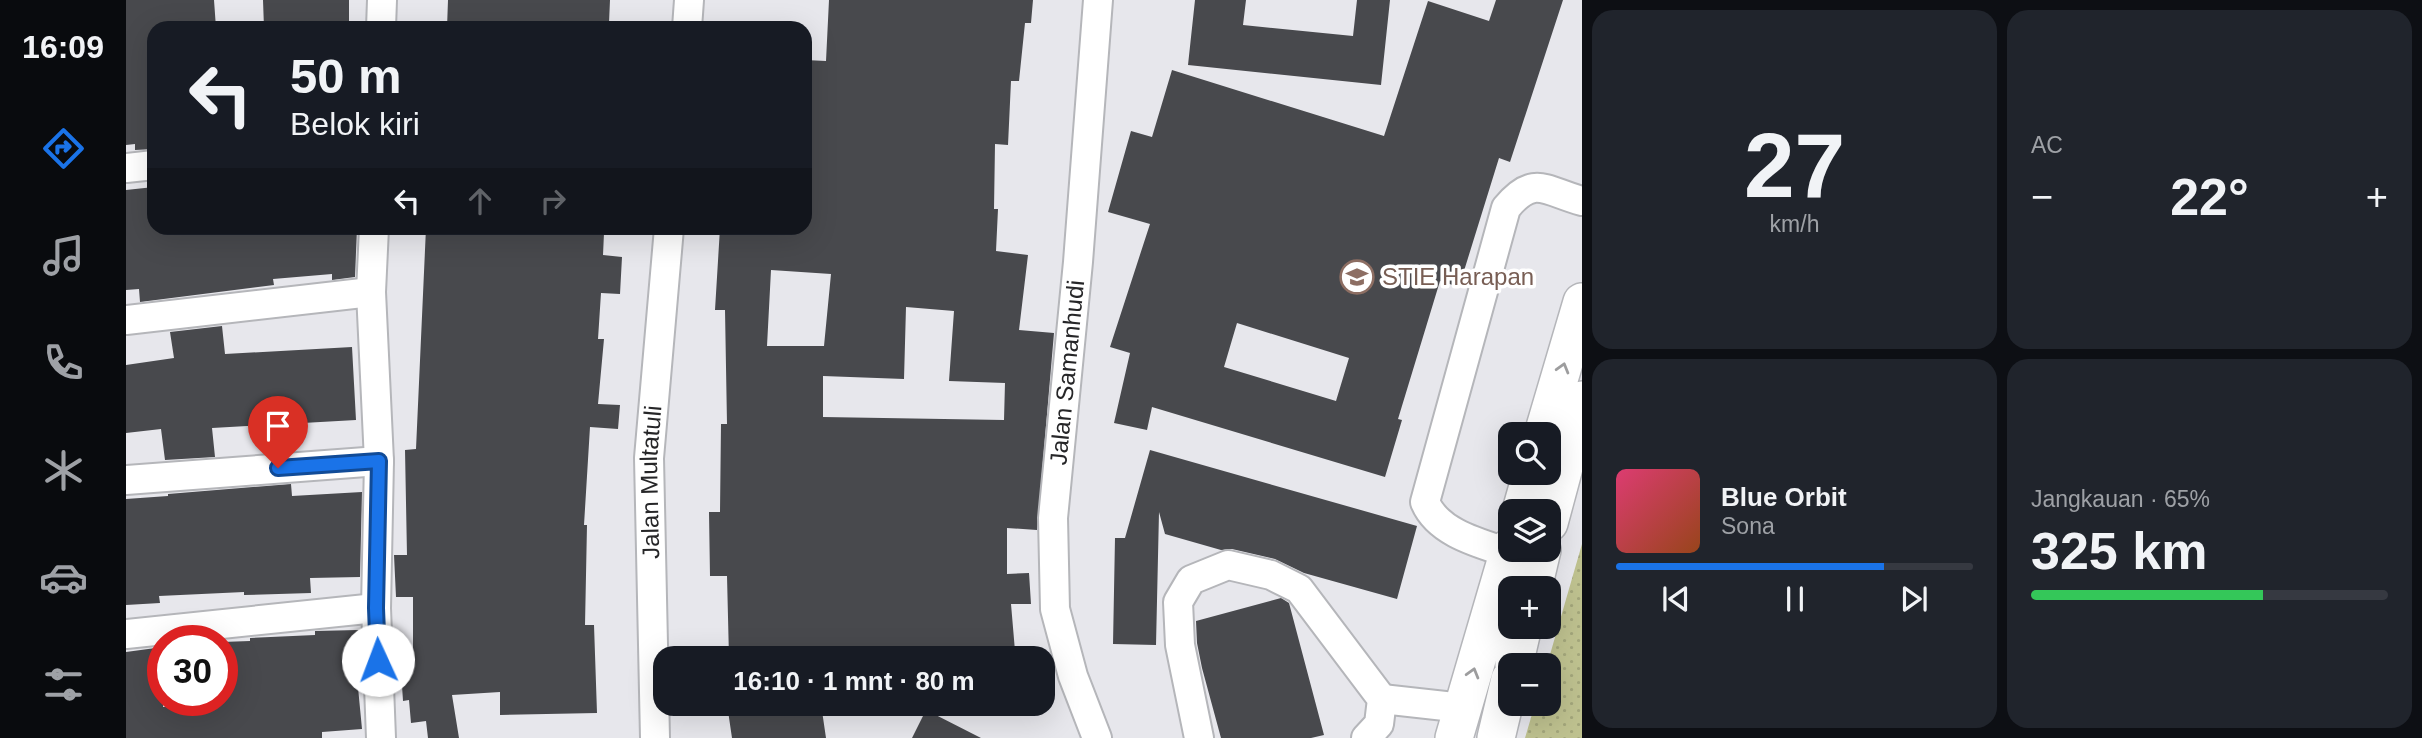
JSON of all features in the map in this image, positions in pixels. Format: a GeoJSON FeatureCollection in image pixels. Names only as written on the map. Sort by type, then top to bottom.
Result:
{"type":"FeatureCollection","features":[{"type":"Feature","properties":{"kind":"main road"},"geometry":{"type":"LineString","coordinates":[[1547,422],[1582,302]]}},
{"type":"Feature","properties":{"kind":"main road"},"geometry":{"type":"LineString","coordinates":[[1555,499],[1582,400]]}},
{"type":"Feature","properties":{"kind":"main road"},"geometry":{"type":"LineString","coordinates":[[1459,723],[1516,562]]}},
{"type":"Feature","properties":{"kind":"main road"},"geometry":{"type":"LineString","coordinates":[[1496,738],[1501,716]]}},
{"type":"Feature","properties":{"kind":"street"},"geometry":{"type":"LineString","coordinates":[[381,21],[382,0]]}},
{"type":"Feature","properties":{"kind":"street"},"geometry":{"type":"LineString","coordinates":[[688,21],[689,0]]}},
{"type":"Feature","properties":{"kind":"street","name":"Jalan Samanhudi"},"geometry":{"type":"LineString","coordinates":[[1097,738],[1073,676],[1055,609],[1053,519],[1078,262],[1098,0]]}},
{"type":"Feature","properties":{"kind":"street"},"geometry":{"type":"LineString","coordinates":[[126,168],[147,165]]}},
{"type":"Feature","properties":{"kind":"street"},"geometry":{"type":"LineString","coordinates":[[1498,546],[1474,541],[1441,524],[1430,515],[1425,502],[1506,208],[1519,192],[1533,186],[1582,201]]}},
{"type":"Feature","properties":{"kind":"street"},"geometry":{"type":"LineString","coordinates":[[374,235],[371,292],[379,461],[376,608],[382,738]]}},
{"type":"Feature","properties":{"kind":"street","name":"Jalan Multatuli"},"geometry":{"type":"LineString","coordinates":[[656,738],[649,458],[668,235]]}},
{"type":"Feature","properties":{"kind":"street"},"geometry":{"type":"LineString","coordinates":[[126,320],[371,292]]}},
{"type":"Feature","properties":{"kind":"street"},"geometry":{"type":"LineString","coordinates":[[126,480],[379,461]]}},
{"type":"Feature","properties":{"kind":"street"},"geometry":{"type":"LineString","coordinates":[[1199,738],[1180,645],[1178,602],[1191,580],[1228,565],[1271,575],[1299,589],[1382,699],[1459,723]]}},
{"type":"Feature","properties":{"kind":"street"},"geometry":{"type":"LineString","coordinates":[[126,634],[376,608]]}},
{"type":"Feature","properties":{"kind":"street"},"geometry":{"type":"LineString","coordinates":[[1366,738],[1378,724],[1382,699]]}},
{"type":"Feature","properties":{"kind":"green space"},"geometry":{"type":"Polygon","coordinates":[[[1582,544],[1582,738],[1525,738],[1531,716],[1561,716],[1561,653],[1550,653],[1555,639],[1561,639],[1561,617],[1582,544]]]}},
{"type":"Feature","properties":{"kind":"building"},"geometry":{"type":"Polygon","coordinates":[[[126,0],[214,0],[216,21],[147,21],[147,149],[135,150],[135,144],[126,145],[126,0]]]}},
{"type":"Feature","properties":{"kind":"building"},"geometry":{"type":"Polygon","coordinates":[[[263,0],[349,0],[349,21],[264,21],[263,0]]]}},
{"type":"Feature","properties":{"kind":"building"},"geometry":{"type":"Polygon","coordinates":[[[448,0],[610,0],[609,21],[447,21],[448,0]]]}},
{"type":"Feature","properties":{"kind":"building"},"geometry":{"type":"Polygon","coordinates":[[[829,0],[1033,0],[1031,23],[1025,23],[1019,81],[1011,81],[1008,145],[995,144],[994,209],[998,209],[996,251],[1028,255],[1019,330],[1054,333],[1037,530],[1007,528],[1007,574],[1029,573],[1031,604],[1011,604],[1015,646],[729,646],[727,576],[710,576],[709,512],[720,512],[721,424],[727,424],[725,310],[715,310],[720,235],[812,235],[812,60],[826,61],[829,0]],[[771,270],[767,346],[824,346],[831,274],[771,270]],[[906,307],[904,379],[823,376],[823,417],[1004,420],[1005,383],[949,381],[954,311],[906,307]]]}},
{"type":"Feature","properties":{"kind":"building"},"geometry":{"type":"Polygon","coordinates":[[[1195,0],[1246,0],[1243,25],[1353,36],[1357,0],[1390,0],[1381,85],[1188,65],[1195,0]]]}},
{"type":"Feature","properties":{"kind":"building"},"geometry":{"type":"Polygon","coordinates":[[[1496,0],[1563,0],[1510,162],[1499,158],[1459,287],[1440,281],[1398,419],[1402,420],[1385,477],[1152,407],[1147,430],[1114,423],[1130,353],[1110,347],[1150,224],[1108,212],[1131,131],[1152,137],[1172,70],[1384,136],[1428,1],[1489,21],[1496,0]],[[1237,323],[1224,367],[1336,401],[1349,358],[1237,323]]]}},
{"type":"Feature","properties":{"kind":"building"},"geometry":{"type":"Polygon","coordinates":[[[147,188],[147,235],[357,235],[355,277],[332,280],[332,274],[273,279],[274,285],[140,302],[139,289],[126,290],[126,190],[147,188]]]}},
{"type":"Feature","properties":{"kind":"building"},"geometry":{"type":"Polygon","coordinates":[[[426,235],[604,235],[603,255],[622,257],[620,294],[601,293],[598,339],[604,339],[598,404],[620,405],[618,429],[590,427],[584,525],[587,525],[585,625],[594,625],[597,713],[500,715],[500,692],[452,695],[459,738],[428,738],[426,721],[411,723],[409,700],[403,701],[401,670],[413,669],[413,597],[396,597],[394,555],[407,555],[405,450],[416,449],[426,235]]]}},
{"type":"Feature","properties":{"kind":"building"},"geometry":{"type":"Polygon","coordinates":[[[222,326],[225,354],[352,347],[356,420],[212,428],[215,457],[165,460],[161,429],[126,433],[126,365],[174,358],[170,332],[222,326]]]}},
{"type":"Feature","properties":{"kind":"building"},"geometry":{"type":"Polygon","coordinates":[[[1150,450],[1417,526],[1397,599],[1304,573],[1275,559],[1232,549],[1221,550],[1165,534],[1159,512],[1156,645],[1113,644],[1115,538],[1125,538],[1150,450]]]}},
{"type":"Feature","properties":{"kind":"building"},"geometry":{"type":"Polygon","coordinates":[[[291,484],[292,496],[362,492],[360,577],[310,578],[311,593],[244,595],[244,592],[159,596],[160,603],[126,605],[126,499],[291,484]]]}},
{"type":"Feature","properties":{"kind":"building"},"geometry":{"type":"Polygon","coordinates":[[[1281,598],[1289,603],[1324,735],[1311,738],[1221,738],[1202,668],[1196,621],[1281,598]]]}},
{"type":"Feature","properties":{"kind":"building"},"geometry":{"type":"Polygon","coordinates":[[[358,630],[357,677],[362,729],[322,732],[322,738],[126,738],[126,652],[147,649],[147,716],[238,716],[238,641],[250,641],[250,638],[315,635],[315,631],[358,630]]]}},
{"type":"Feature","properties":{"kind":"building"},"geometry":{"type":"Polygon","coordinates":[[[729,716],[823,716],[826,738],[732,738],[729,716]]]}},
{"type":"Feature","properties":{"kind":"building"},"geometry":{"type":"Polygon","coordinates":[[[923,716],[938,716],[981,738],[912,738],[923,716]]]}},
{"type":"Feature","properties":{"kind":"place","name":"STIE Harapan"},"geometry":{"type":"Point","coordinates":[1357,277]}},
{"type":"Feature","properties":{"kind":"route"},"geometry":{"type":"LineString","coordinates":[[278,468],[379,461],[376,608],[378,660]]}}]}
